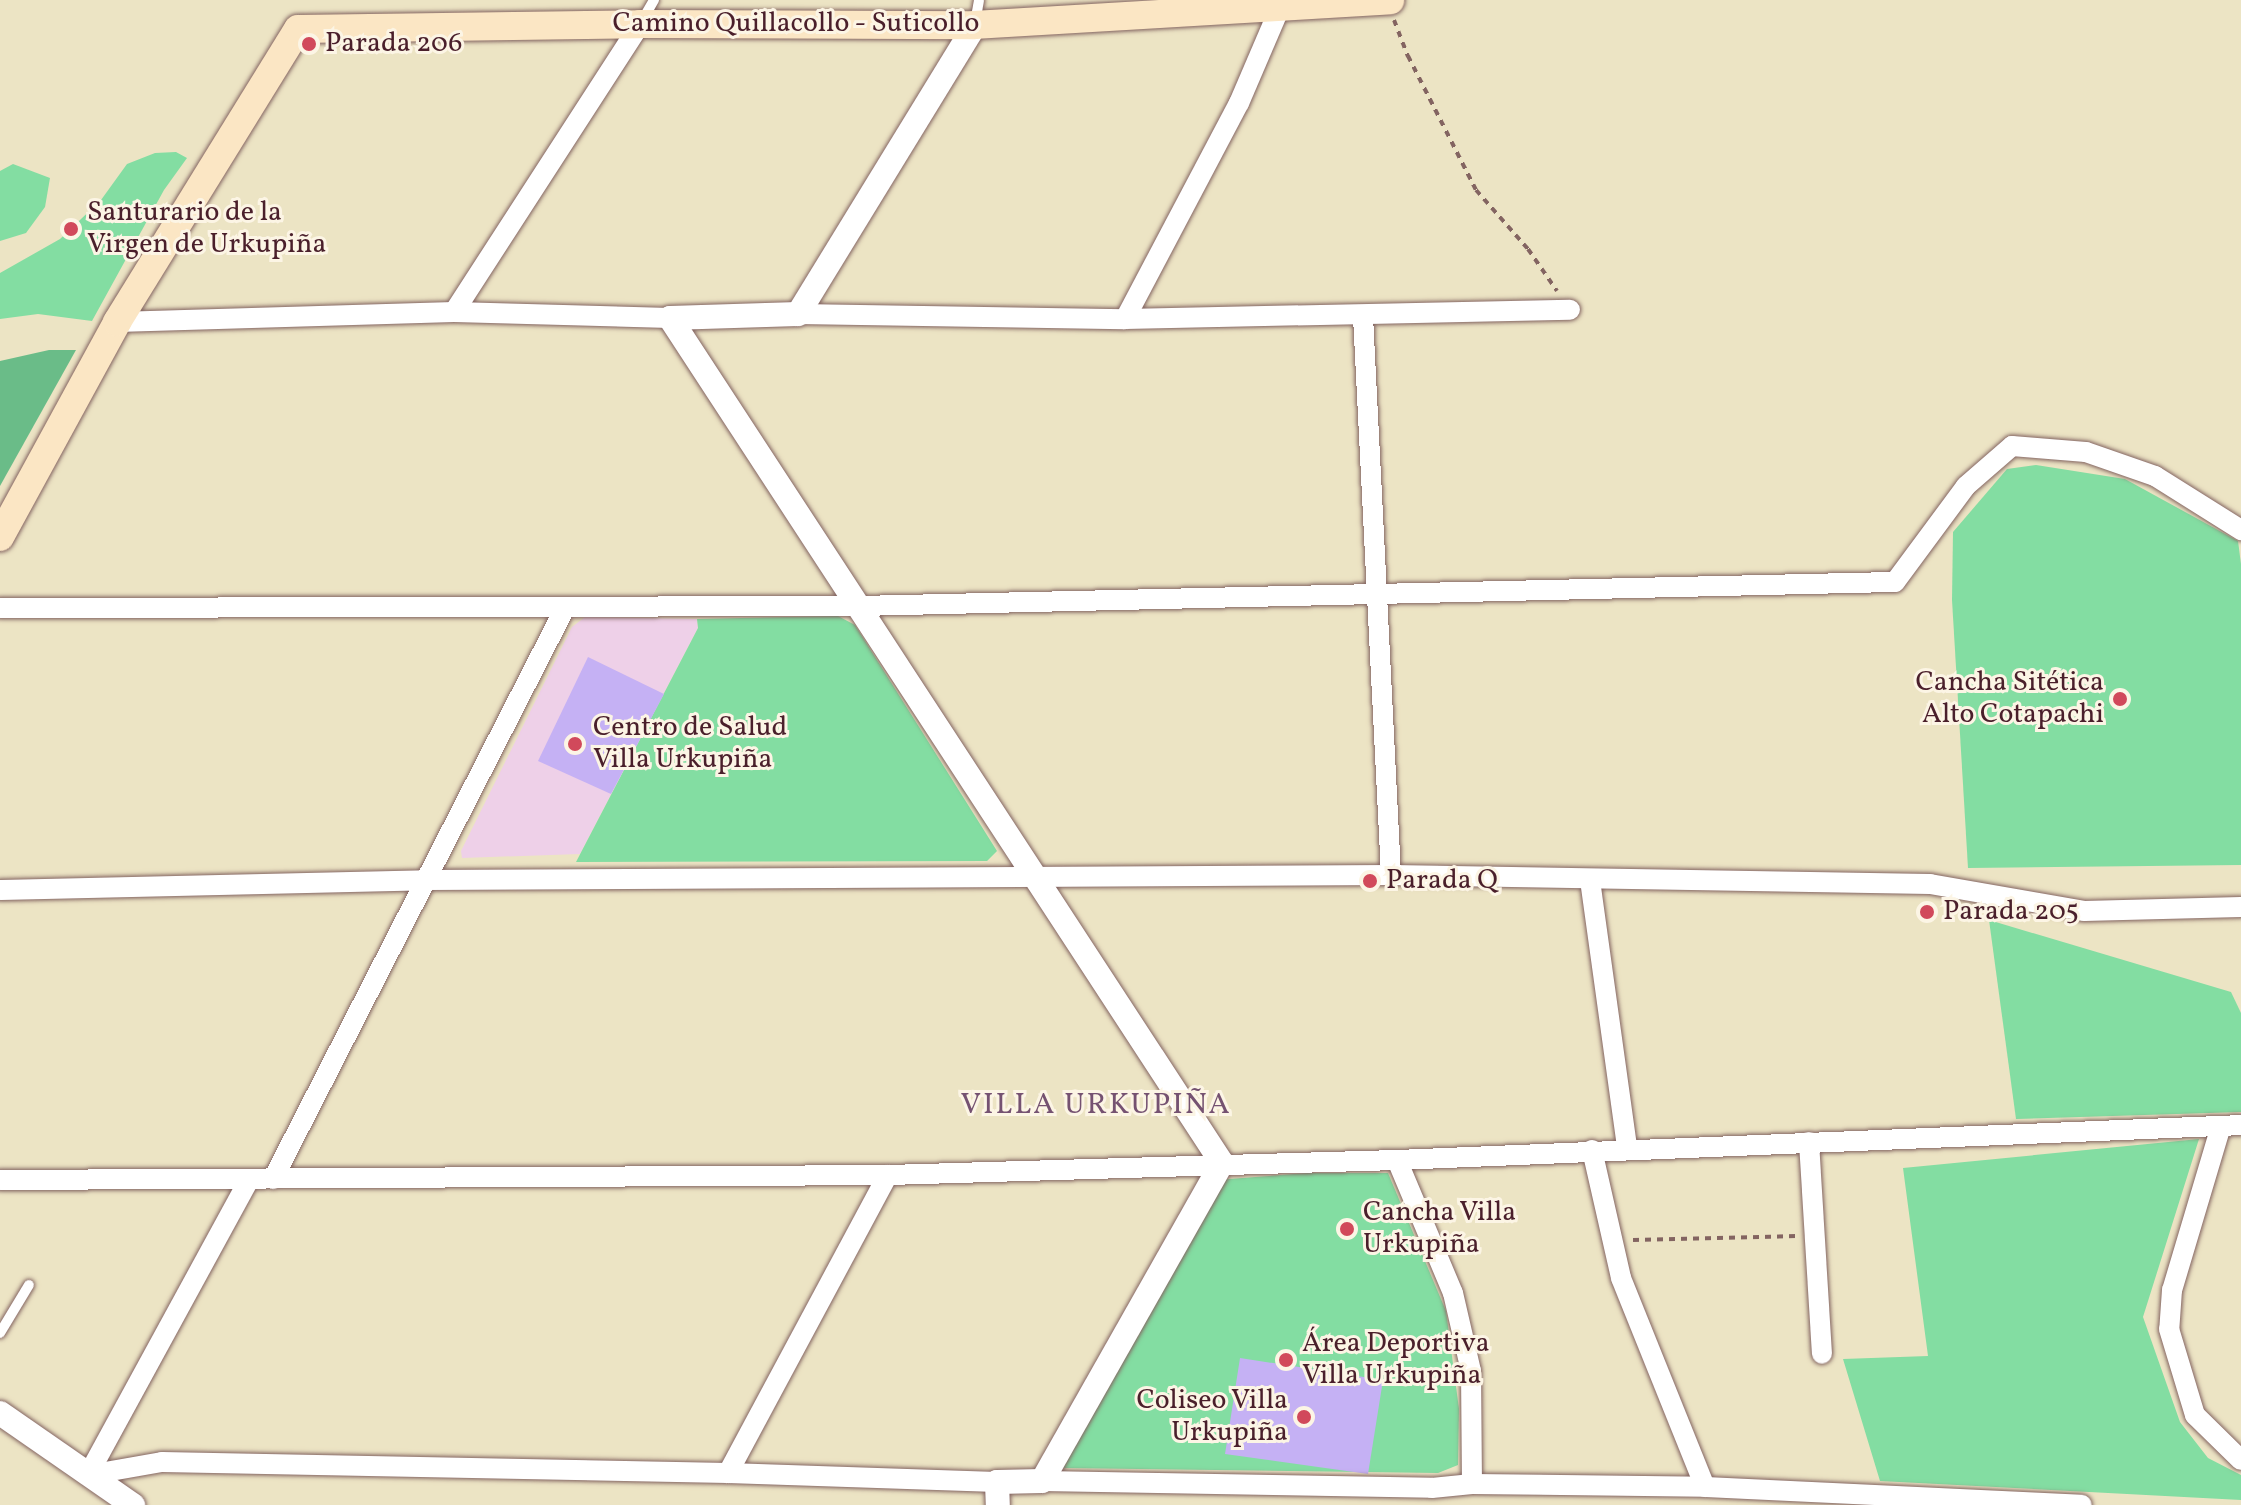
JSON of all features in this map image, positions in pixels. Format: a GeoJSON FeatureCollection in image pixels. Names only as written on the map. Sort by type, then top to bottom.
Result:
{"type":"FeatureCollection","features":[{"type":"Feature","properties":{"kind":"main road","name":"Camino Quillacollo - Suticollo"},"geometry":{"type":"LineString","coordinates":[[117,322],[298,29],[647,12],[977,12],[1388,0]]}},
{"type":"Feature","properties":{"kind":"main road"},"geometry":{"type":"LineString","coordinates":[[0,537],[117,322]]}},
{"type":"Feature","properties":{"kind":"street"},"geometry":{"type":"LineString","coordinates":[[1125,319],[1239,103],[1281,5]]}},
{"type":"Feature","properties":{"kind":"street"},"geometry":{"type":"LineString","coordinates":[[454,312],[647,12]]}},
{"type":"Feature","properties":{"kind":"street"},"geometry":{"type":"LineString","coordinates":[[798,314],[977,12]]}},
{"type":"Feature","properties":{"kind":"street"},"geometry":{"type":"LineString","coordinates":[[117,322],[454,312],[670,318],[798,314],[1125,319],[1570,310]]}},
{"type":"Feature","properties":{"kind":"street"},"geometry":{"type":"LineString","coordinates":[[1363,316],[1391,875]]}},
{"type":"Feature","properties":{"kind":"street"},"geometry":{"type":"LineString","coordinates":[[670,318],[1222,1163]]}},
{"type":"Feature","properties":{"kind":"street"},"geometry":{"type":"LineString","coordinates":[[0,608],[859,606],[1895,582],[1966,486],[2012,446],[2086,452],[2155,476],[2241,530]]}},
{"type":"Feature","properties":{"kind":"street"},"geometry":{"type":"LineString","coordinates":[[273,1179],[565,608]]}},
{"type":"Feature","properties":{"kind":"street"},"geometry":{"type":"LineString","coordinates":[[0,890],[428,880],[1035,880],[1391,875],[1930,884],[2084,911],[2241,907]]}},
{"type":"Feature","properties":{"kind":"street"},"geometry":{"type":"LineString","coordinates":[[1590,880],[1627,1148]]}},
{"type":"Feature","properties":{"kind":"street"},"geometry":{"type":"LineString","coordinates":[[0,1180],[888,1175],[1397,1160],[1627,1148],[2231,1126],[2172,1290],[2169,1329],[2195,1415],[2241,1460]]}},
{"type":"Feature","properties":{"kind":"street"},"geometry":{"type":"LineString","coordinates":[[1809,1142],[1822,1354]]}},
{"type":"Feature","properties":{"kind":"street"},"geometry":{"type":"LineString","coordinates":[[1592,1150],[1621,1278],[1705,1487]]}},
{"type":"Feature","properties":{"kind":"street"},"geometry":{"type":"LineString","coordinates":[[1397,1160],[1453,1293],[1471,1371],[1472,1484]]}},
{"type":"Feature","properties":{"kind":"street"},"geometry":{"type":"LineString","coordinates":[[1042,1481],[1222,1163]]}},
{"type":"Feature","properties":{"kind":"street"},"geometry":{"type":"LineString","coordinates":[[728,1473],[888,1175]]}},
{"type":"Feature","properties":{"kind":"street"},"geometry":{"type":"LineString","coordinates":[[88,1475],[248,1181]]}},
{"type":"Feature","properties":{"kind":"street"},"geometry":{"type":"LineString","coordinates":[[0,1413],[133,1505]]}},
{"type":"Feature","properties":{"kind":"street"},"geometry":{"type":"LineString","coordinates":[[88,1475],[162,1462],[728,1473],[998,1493],[1042,1481],[1437,1497],[1472,1484],[1705,1487],[2082,1505]]}},
{"type":"Feature","properties":{"kind":"lane"},"geometry":{"type":"LineString","coordinates":[[0,1333],[29,1285]]}},
{"type":"Feature","properties":{"kind":"path"},"geometry":{"type":"LineString","coordinates":[[1388,0],[1408,56],[1476,190],[1528,249],[1570,310]]}},
{"type":"Feature","properties":{"kind":"path"},"geometry":{"type":"LineString","coordinates":[[1612,1241],[1814,1236]]}},
{"type":"Feature","properties":{"kind":"shaded area","name":"Centro de Salud Villa Urkupiña"},"geometry":{"type":"Polygon","coordinates":[[[585,617],[697,619],[698,628],[580,854],[462,858],[461,851],[572,627],[585,617]]]}},
{"type":"Feature","properties":{"kind":"green space"},"geometry":{"type":"Polygon","coordinates":[[[176,152],[187,158],[164,190],[92,321],[38,314],[0,319],[0,273],[60,239],[101,200],[127,164],[155,153],[176,152]]]}},
{"type":"Feature","properties":{"kind":"green space"},"geometry":{"type":"Polygon","coordinates":[[[13,164],[50,178],[45,207],[26,233],[0,241],[0,171],[13,164]]]}},
{"type":"Feature","properties":{"kind":"green space"},"geometry":{"type":"Polygon","coordinates":[[[49,350],[76,350],[0,486],[0,361],[49,350]]]}},
{"type":"Feature","properties":{"kind":"green space"},"geometry":{"type":"Polygon","coordinates":[[[2036,465],[2125,479],[2238,541],[2241,564],[2241,865],[1968,868],[1952,600],[1953,532],[2007,469],[2036,465]]]}},
{"type":"Feature","properties":{"kind":"green space"},"geometry":{"type":"Polygon","coordinates":[[[838,616],[855,625],[997,851],[987,861],[576,862],[698,628],[697,619],[838,616]]]}},
{"type":"Feature","properties":{"kind":"green space"},"geometry":{"type":"Polygon","coordinates":[[[1989,920],[2231,992],[2241,1013],[2241,1112],[2016,1119],[1989,920]]]}},
{"type":"Feature","properties":{"kind":"green space"},"geometry":{"type":"Polygon","coordinates":[[[2199,1139],[2143,1317],[2180,1422],[2208,1458],[2241,1475],[2241,1500],[1880,1481],[1843,1359],[1928,1356],[1903,1168],[2199,1139]]]}},
{"type":"Feature","properties":{"kind":"green space","name":"Área Deportiva Villa Urkupiña"},"geometry":{"type":"Polygon","coordinates":[[[1307,1173],[1388,1173],[1446,1311],[1459,1409],[1458,1465],[1438,1473],[1061,1468],[1216,1180],[1307,1173]]]}},
{"type":"Feature","properties":{"kind":"building","name":"Centro de Salud Villa Urkupiña"},"geometry":{"type":"Polygon","coordinates":[[[588,657],[664,694],[611,794],[538,761],[588,657]]]}},
{"type":"Feature","properties":{"kind":"building","name":"Coliseo Villa Urkupiña"},"geometry":{"type":"Polygon","coordinates":[[[1240,1358],[1383,1380],[1368,1474],[1225,1454],[1240,1358]]]}},
{"type":"Feature","properties":{"kind":"place","name":"Parada 206"},"geometry":{"type":"Point","coordinates":[309,44]}},
{"type":"Feature","properties":{"kind":"place","name":"Santurario de la Virgen de Urkupiña"},"geometry":{"type":"Point","coordinates":[71,229]}},
{"type":"Feature","properties":{"kind":"place","name":"Cancha Sitética Alto Cotapachi"},"geometry":{"type":"Point","coordinates":[2120,699]}},
{"type":"Feature","properties":{"kind":"place","name":"Centro de Salud Villa Urkupiña"},"geometry":{"type":"Point","coordinates":[575,744]}},
{"type":"Feature","properties":{"kind":"place","name":"Parada Q"},"geometry":{"type":"Point","coordinates":[1370,881]}},
{"type":"Feature","properties":{"kind":"place","name":"Parada 205"},"geometry":{"type":"Point","coordinates":[1927,912]}},
{"type":"Feature","properties":{"kind":"place","name":"Cancha Villa Urkupiña"},"geometry":{"type":"Point","coordinates":[1347,1229]}},
{"type":"Feature","properties":{"kind":"place","name":"Área Deportiva Villa Urkupiña"},"geometry":{"type":"Point","coordinates":[1286,1360]}},
{"type":"Feature","properties":{"kind":"place","name":"Coliseo Villa Urkupiña"},"geometry":{"type":"Point","coordinates":[1304,1417]}},
{"type":"Feature","properties":{"kind":"district","name":"VILLA URKUPIÑA"},"geometry":{"type":"Point","coordinates":[1096,1105]}}]}
